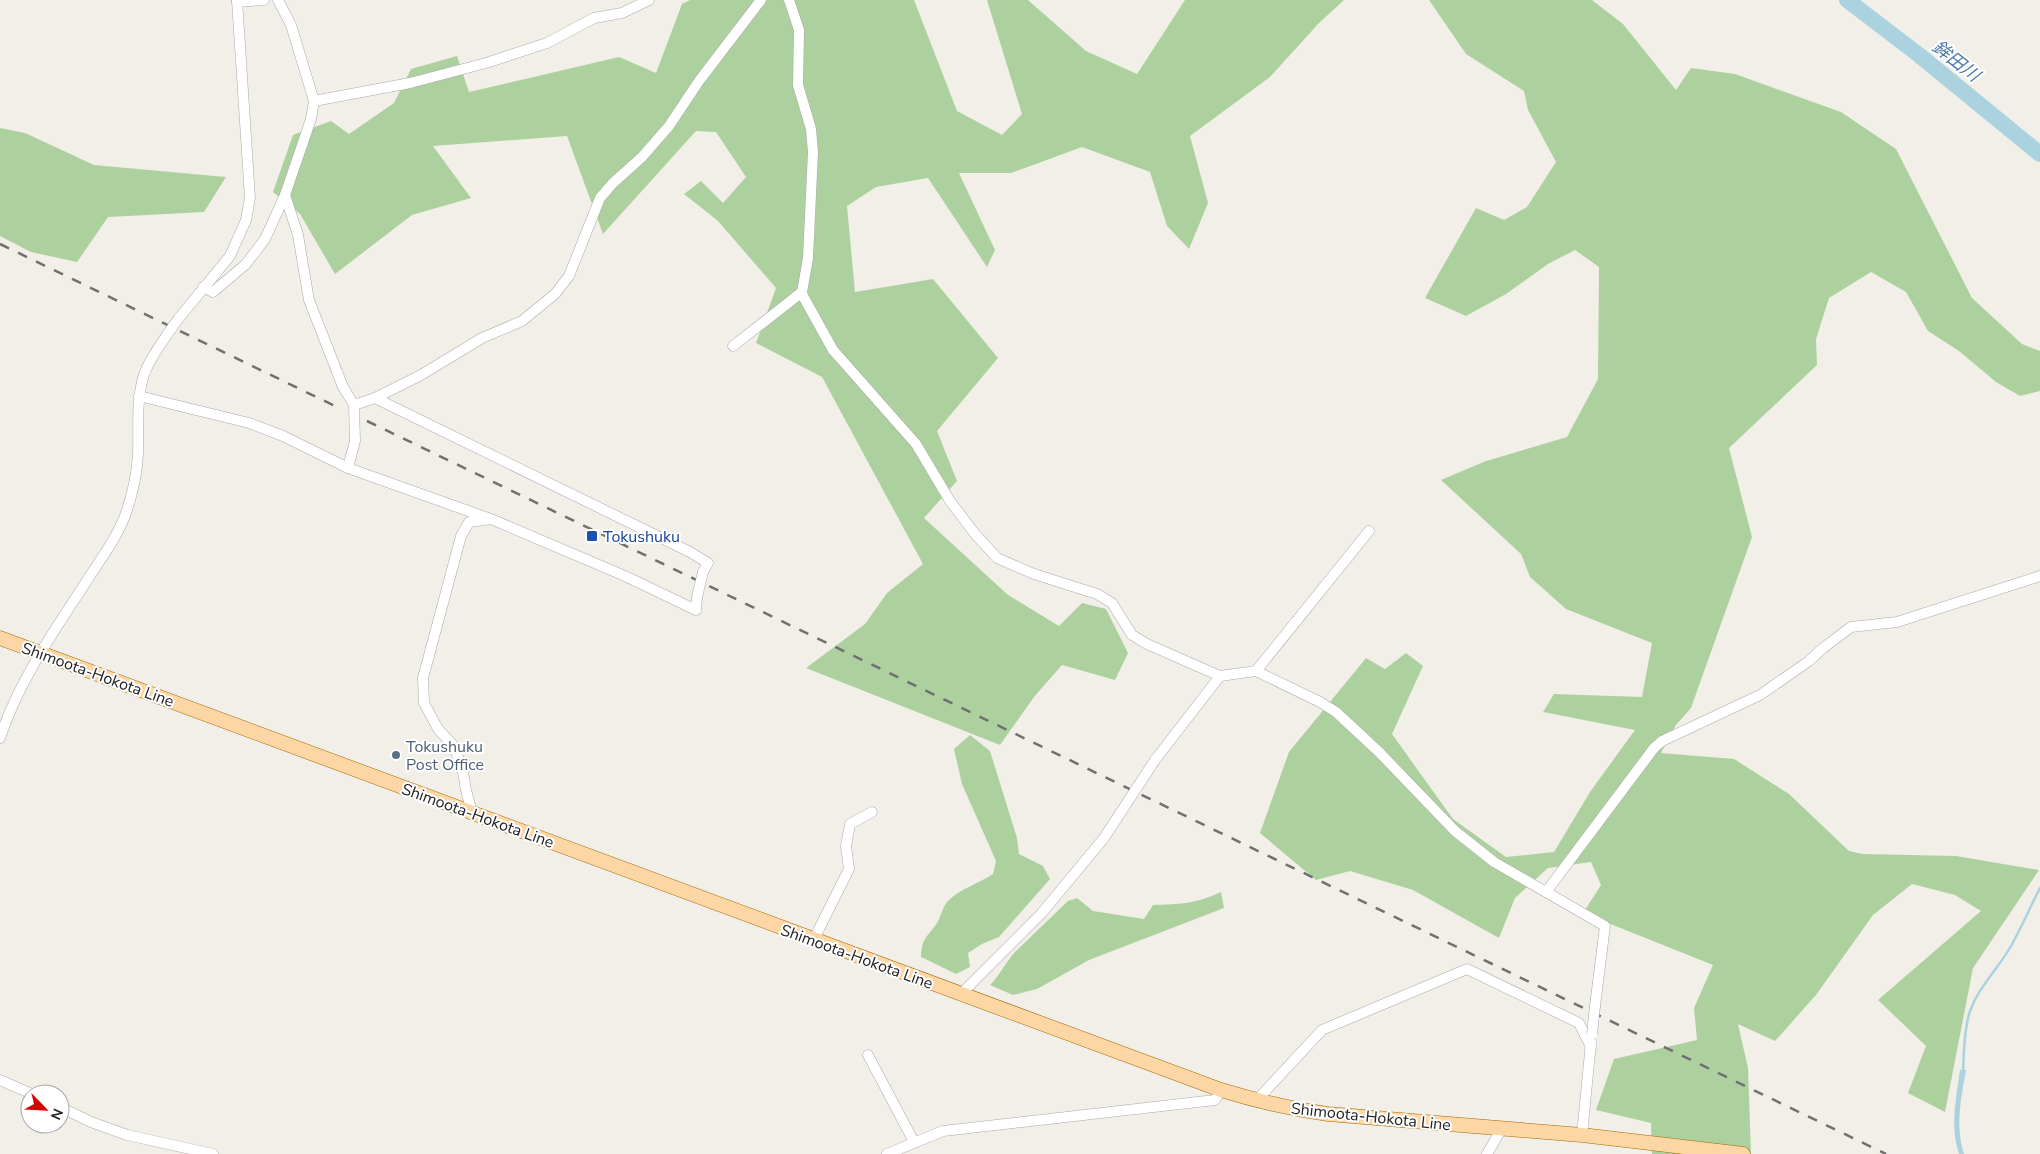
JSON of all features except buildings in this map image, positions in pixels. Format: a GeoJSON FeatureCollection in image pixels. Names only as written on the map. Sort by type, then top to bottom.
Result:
{"type":"FeatureCollection","features":[{"type":"Feature","properties":{"kind":"main road","name":"Shimoota-Hokota Line"},"geometry":{"type":"LineString","coordinates":[[0,638],[814,940],[1221,1090],[1256,1101],[1293,1110],[1328,1114],[1582,1135],[1743,1154]]}},
{"type":"Feature","properties":{"kind":"street"},"geometry":{"type":"LineString","coordinates":[[0,738],[15,698],[110,544],[127,511],[138,455],[139,396],[147,368],[168,332],[230,256],[246,220],[250,198],[237,1],[264,0]]}},
{"type":"Feature","properties":{"kind":"street"},"geometry":{"type":"LineString","coordinates":[[203,287],[213,292],[246,264],[265,239],[285,196],[311,119],[314,102],[291,25],[278,0]]}},
{"type":"Feature","properties":{"kind":"street"},"geometry":{"type":"LineString","coordinates":[[314,102],[410,83],[486,64],[548,43],[594,18],[622,14],[649,0]]}},
{"type":"Feature","properties":{"kind":"street"},"geometry":{"type":"LineString","coordinates":[[354,405],[375,398],[421,375],[482,338],[522,321],[554,294],[569,276],[600,198],[613,183],[642,157],[669,126],[699,81],[761,0]]}},
{"type":"Feature","properties":{"kind":"street"},"geometry":{"type":"LineString","coordinates":[[789,0],[799,30],[798,85],[811,129],[813,152],[808,258],[802,292],[832,350],[916,444],[950,501],[975,534],[997,558],[1034,574],[1098,594],[1112,603],[1132,635],[1147,644],[1220,676],[1256,671],[1336,712],[1379,752],[1455,832],[1494,862],[1605,926],[1582,1135]]}},
{"type":"Feature","properties":{"kind":"street"},"geometry":{"type":"LineString","coordinates":[[285,196],[298,235],[309,300],[343,387],[354,405],[355,441],[348,468]]}},
{"type":"Feature","properties":{"kind":"street"},"geometry":{"type":"LineString","coordinates":[[733,346],[802,292]]}},
{"type":"Feature","properties":{"kind":"street"},"geometry":{"type":"LineString","coordinates":[[139,396],[248,423],[283,436],[348,468],[491,519],[625,576],[696,610],[703,572],[708,563],[690,552],[375,398]]}},
{"type":"Feature","properties":{"kind":"street"},"geometry":{"type":"LineString","coordinates":[[472,813],[462,766],[452,744],[438,729],[424,703],[423,678],[461,536],[469,522],[491,519]]}},
{"type":"Feature","properties":{"kind":"street"},"geometry":{"type":"LineString","coordinates":[[1256,671],[1369,531]]}},
{"type":"Feature","properties":{"kind":"street"},"geometry":{"type":"LineString","coordinates":[[1546,892],[1654,748],[1662,741],[1760,695],[1809,661],[1823,648],[1851,628],[1897,622],[2040,576]]}},
{"type":"Feature","properties":{"kind":"street"},"geometry":{"type":"LineString","coordinates":[[961,994],[1041,914],[1104,838],[1155,760],[1220,676]]}},
{"type":"Feature","properties":{"kind":"street"},"geometry":{"type":"LineString","coordinates":[[814,940],[849,869],[846,846],[850,824],[872,812]]}},
{"type":"Feature","properties":{"kind":"street"},"geometry":{"type":"LineString","coordinates":[[1256,1101],[1322,1030],[1467,969],[1579,1023],[1591,1048]]}},
{"type":"Feature","properties":{"kind":"street"},"geometry":{"type":"LineString","coordinates":[[868,1056],[914,1142]]}},
{"type":"Feature","properties":{"kind":"street"},"geometry":{"type":"LineString","coordinates":[[0,1080],[20,1089]]}},
{"type":"Feature","properties":{"kind":"street"},"geometry":{"type":"LineString","coordinates":[[888,1154],[943,1131],[1215,1100],[1221,1090]]}},
{"type":"Feature","properties":{"kind":"street"},"geometry":{"type":"LineString","coordinates":[[70,1112],[91,1122],[127,1135],[213,1154]]}},
{"type":"Feature","properties":{"kind":"street"},"geometry":{"type":"LineString","coordinates":[[1487,1154],[1502,1128]]}},
{"type":"Feature","properties":{"kind":"green space"},"geometry":{"type":"Polygon","coordinates":[[[690,0],[914,0],[957,111],[1002,135],[1022,114],[987,0],[1028,0],[1086,51],[1137,74],[1185,0],[1344,0],[1319,23],[1270,77],[1190,136],[1208,203],[1189,249],[1167,226],[1150,172],[1082,147],[1011,173],[959,173],[995,250],[987,267],[928,178],[876,187],[847,206],[855,292],[933,279],[998,358],[937,431],[957,481],[924,518],[1008,595],[1059,626],[1082,603],[1106,609],[1128,653],[1115,680],[1062,665],[1034,697],[1000,745],[806,668],[865,624],[887,593],[923,564],[822,377],[756,343],[776,288],[718,221],[684,194],[701,181],[723,203],[746,177],[716,132],[696,131],[603,234],[567,136],[433,146],[471,198],[412,215],[335,274],[300,214],[273,192],[293,135],[331,121],[349,134],[394,103],[411,69],[457,56],[469,92],[619,57],[656,73],[682,4],[690,0]]]}},
{"type":"Feature","properties":{"kind":"green space"},"geometry":{"type":"Polygon","coordinates":[[[1429,0],[1592,0],[1623,24],[1676,90],[1691,68],[1735,74],[1841,112],[1896,149],[1972,298],[2022,344],[2040,351],[2040,391],[2020,396],[1996,382],[1959,351],[1928,331],[1906,292],[1871,272],[1829,298],[1816,339],[1817,365],[1729,448],[1752,537],[1691,708],[1676,725],[1661,753],[1734,759],[1789,794],[1849,851],[1863,854],[1956,856],[2039,870],[1973,968],[1945,1112],[1908,1093],[1926,1046],[1878,1000],[1981,911],[1955,895],[1912,884],[1873,915],[1816,995],[1775,1041],[1738,1024],[1748,1068],[1751,1154],[1652,1154],[1651,1123],[1596,1110],[1614,1059],[1697,1040],[1694,1008],[1713,965],[1583,913],[1601,885],[1591,862],[1548,868],[1515,898],[1499,938],[1413,890],[1350,871],[1316,880],[1260,833],[1289,752],[1366,658],[1385,669],[1406,653],[1423,666],[1392,734],[1453,819],[1506,857],[1554,852],[1590,792],[1635,730],[1543,712],[1554,694],[1642,697],[1652,643],[1566,609],[1530,577],[1521,554],[1441,480],[1486,461],[1567,437],[1598,379],[1599,267],[1575,250],[1548,264],[1506,294],[1466,316],[1425,298],[1476,208],[1504,220],[1527,207],[1556,162],[1528,110],[1524,91],[1466,54],[1429,0]]]}},
{"type":"Feature","properties":{"kind":"green space"},"geometry":{"type":"Polygon","coordinates":[[[0,128],[25,133],[94,165],[226,177],[204,212],[108,217],[77,262],[31,252],[0,236],[0,128]]]}},
{"type":"Feature","properties":{"kind":"green space"},"geometry":{"type":"Polygon","coordinates":[[[970,735],[990,751],[1017,838],[1019,854],[1043,866],[1050,879],[999,937],[982,944],[968,953],[970,967],[956,974],[921,957],[924,941],[940,918],[947,902],[952,897],[993,874],[996,861],[962,784],[954,749],[970,735]]]}},
{"type":"Feature","properties":{"kind":"green space"},"geometry":{"type":"Polygon","coordinates":[[[1221,892],[1224,908],[1089,960],[1037,989],[1013,995],[990,985],[1015,952],[1068,901],[1077,898],[1093,911],[1144,919],[1153,905],[1188,903],[1221,892]]]}},
{"type":"Feature","properties":{"kind":"water"},"geometry":{"type":"Polygon","coordinates":[[[1960,1070],[1966,1070],[1959,1123],[1964,1154],[1959,1154],[1954,1123],[1960,1070]]]}},
{"type":"Feature","properties":{"kind":"waterway","name":"鉾田川"},"geometry":{"type":"LineString","coordinates":[[1847,0],[1919,55],[2040,154]]}},
{"type":"Feature","properties":{"kind":"waterway"},"geometry":{"type":"LineString","coordinates":[[1963,1071],[1965,1033],[1970,1011],[1978,994],[2019,932],[2040,888]]}},
{"type":"Feature","properties":{"kind":"railway"},"geometry":{"type":"LineString","coordinates":[[0,244],[335,406]]}},
{"type":"Feature","properties":{"kind":"railway"},"geometry":{"type":"LineString","coordinates":[[367,421],[1886,1154]]}},
{"type":"Feature","properties":{"kind":"place","name":"Tokushuku"},"geometry":{"type":"Point","coordinates":[592,536]}},
{"type":"Feature","properties":{"kind":"place","name":"Tokushuku Post Office"},"geometry":{"type":"Point","coordinates":[396,755]}}]}
